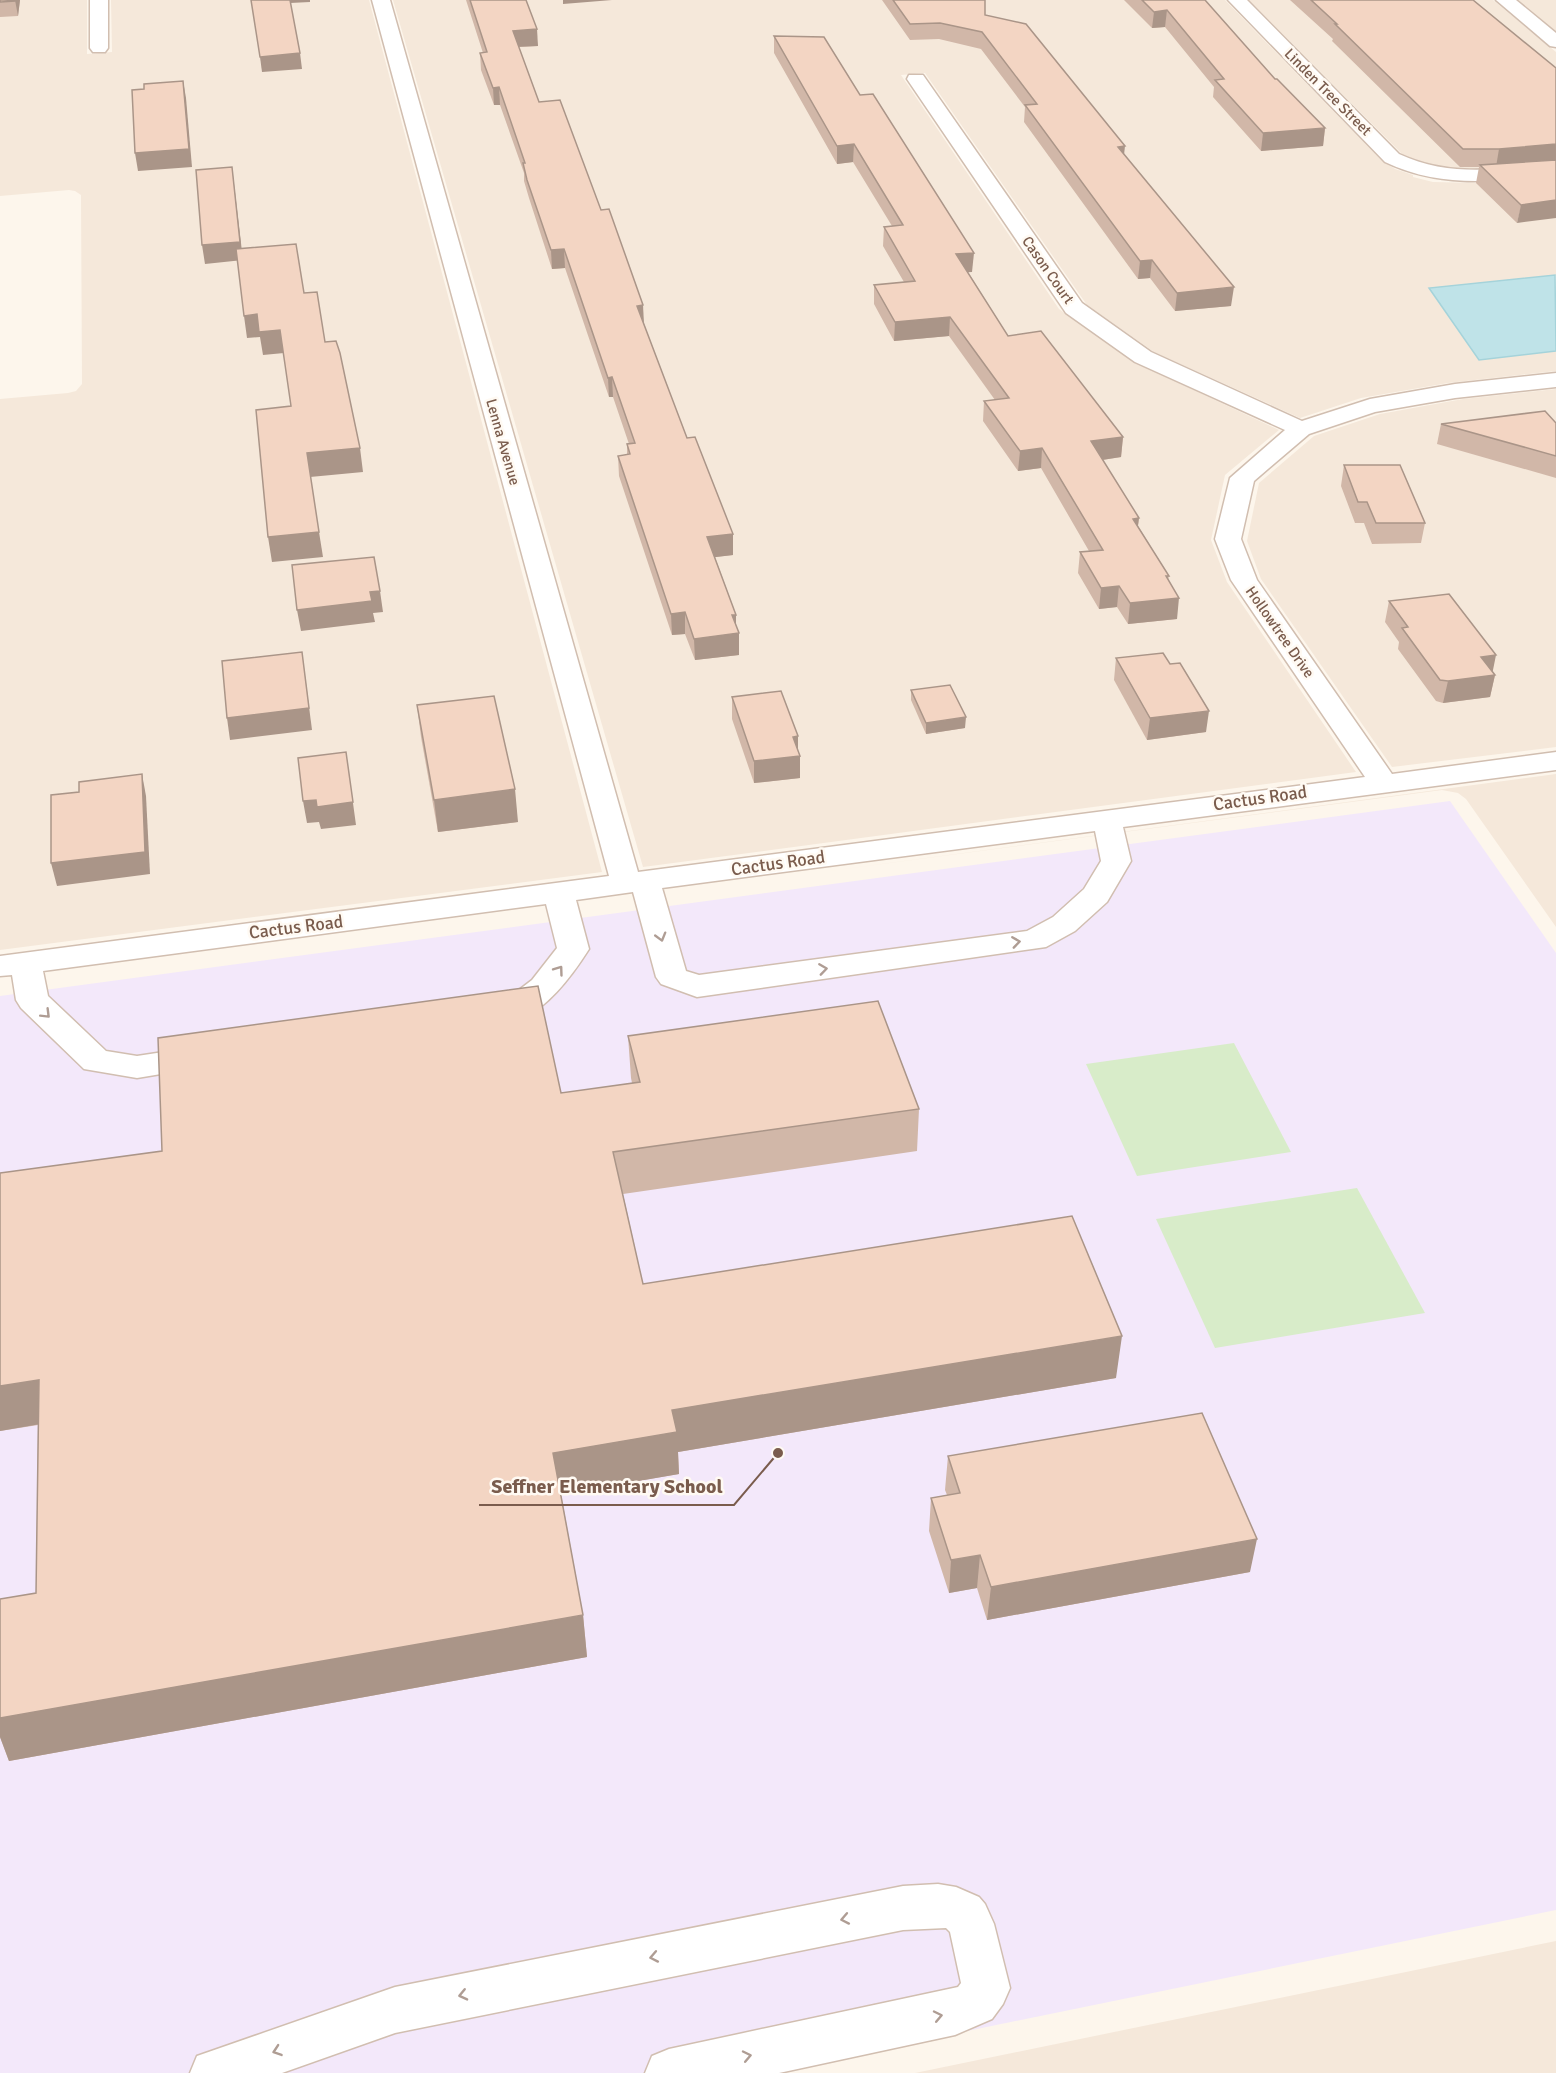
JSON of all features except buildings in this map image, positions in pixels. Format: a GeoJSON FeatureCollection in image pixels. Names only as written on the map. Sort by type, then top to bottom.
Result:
{"type":"FeatureCollection","features":[{"type":"Feature","properties":{"kind":"street"},"geometry":{"type":"LineString","coordinates":[[99,0],[99,48]]}},
{"type":"Feature","properties":{"kind":"street","name":"Lenna Avenue"},"geometry":{"type":"LineString","coordinates":[[381,0],[636,882],[672,977],[697,986],[1035,940],[1064,924],[1096,895],[1116,861],[1111,833],[1104,819]]}},
{"type":"Feature","properties":{"kind":"street","name":"Linden Tree Street"},"geometry":{"type":"LineString","coordinates":[[1237,0],[1392,158],[1406,166],[1427,173],[1472,177],[1556,169]]}},
{"type":"Feature","properties":{"kind":"street"},"geometry":{"type":"LineString","coordinates":[[1505,0],[1556,42]]}},
{"type":"Feature","properties":{"kind":"street","name":"Cason Court"},"geometry":{"type":"LineString","coordinates":[[916,79],[1074,308],[1143,357],[1301,429]]}},
{"type":"Feature","properties":{"kind":"street","name":"Hollowtree Drive"},"geometry":{"type":"LineString","coordinates":[[1383,782],[1244,580],[1228,539],[1242,478],[1301,429],[1370,406],[1455,391],[1556,380]]}},
{"type":"Feature","properties":{"kind":"street","name":"Cactus Road"},"geometry":{"type":"LineString","coordinates":[[13,964],[1556,760]]}},
{"type":"Feature","properties":{"kind":"street"},"geometry":{"type":"LineString","coordinates":[[474,1018],[498,1015],[526,1003],[554,977],[573,949],[560,892]]}},
{"type":"Feature","properties":{"kind":"street"},"geometry":{"type":"LineString","coordinates":[[13,964],[32,1000],[96,1061],[137,1067],[230,1054]]}},
{"type":"Feature","properties":{"kind":"street"},"geometry":{"type":"LineString","coordinates":[[214,2073],[395,2010],[494,1988],[903,1908],[930,1905],[953,1907],[969,1919],[986,1988],[975,2003],[955,2012],[669,2073]]}},
{"type":"Feature","properties":{"kind":"shaded area"},"geometry":{"type":"Polygon","coordinates":[[[0,0],[87,0],[87,54],[112,52],[111,0],[369,0],[602,872],[0,950],[0,399],[68,393],[76,391],[82,384],[81,195],[69,190],[0,196],[0,0]]]}},
{"type":"Feature","properties":{"kind":"shaded area"},"geometry":{"type":"Polygon","coordinates":[[[393,0],[1225,0],[1380,159],[1395,169],[1433,182],[1479,183],[1556,175],[1556,276],[1430,288],[1479,360],[1556,351],[1556,371],[1448,383],[1361,398],[1300,418],[1154,352],[1087,305],[925,73],[901,75],[1059,309],[1134,362],[1279,430],[1225,475],[1211,540],[1227,582],[1356,772],[643,867],[393,0]]]}},
{"type":"Feature","properties":{"kind":"shaded area"},"geometry":{"type":"Polygon","coordinates":[[[1249,0],[1493,0],[1556,52],[1556,162],[1468,170],[1447,169],[1415,162],[1404,156],[1249,0]]]}},
{"type":"Feature","properties":{"kind":"shaded area"},"geometry":{"type":"Polygon","coordinates":[[[1517,0],[1556,0],[1556,32],[1517,0]]]}},
{"type":"Feature","properties":{"kind":"shaded area"},"geometry":{"type":"Polygon","coordinates":[[[1556,389],[1556,747],[1392,767],[1261,579],[1247,541],[1259,483],[1314,436],[1380,414],[1463,399],[1556,389]]]}},
{"type":"Feature","properties":{"kind":"shaded area"},"geometry":{"type":"Polygon","coordinates":[[[1556,774],[1556,927],[1466,799],[1458,793],[1442,790],[814,873],[1556,774]]]}},
{"type":"Feature","properties":{"kind":"shaded area"},"geometry":{"type":"Polygon","coordinates":[[[1450,801],[1556,953],[1556,1910],[763,2073],[0,2073],[0,996],[1450,801]]]}},
{"type":"Feature","properties":{"kind":"shaded area"},"geometry":{"type":"Polygon","coordinates":[[[1556,1941],[1556,2073],[915,2073],[1556,1941]]]}},
{"type":"Feature","properties":{"kind":"green space"},"geometry":{"type":"Polygon","coordinates":[[[1234,1043],[1291,1152],[1137,1176],[1086,1064],[1234,1043]]]}},
{"type":"Feature","properties":{"kind":"green space"},"geometry":{"type":"Polygon","coordinates":[[[1357,1188],[1425,1313],[1215,1348],[1156,1219],[1357,1188]]]}},
{"type":"Feature","properties":{"kind":"water"},"geometry":{"type":"Polygon","coordinates":[[[1555,275],[1556,351],[1479,360],[1429,288],[1555,275]]]}},
{"type":"Feature","properties":{"kind":"place","name":"Seffner Elementary School"},"geometry":{"type":"Point","coordinates":[778,1453]}}]}
